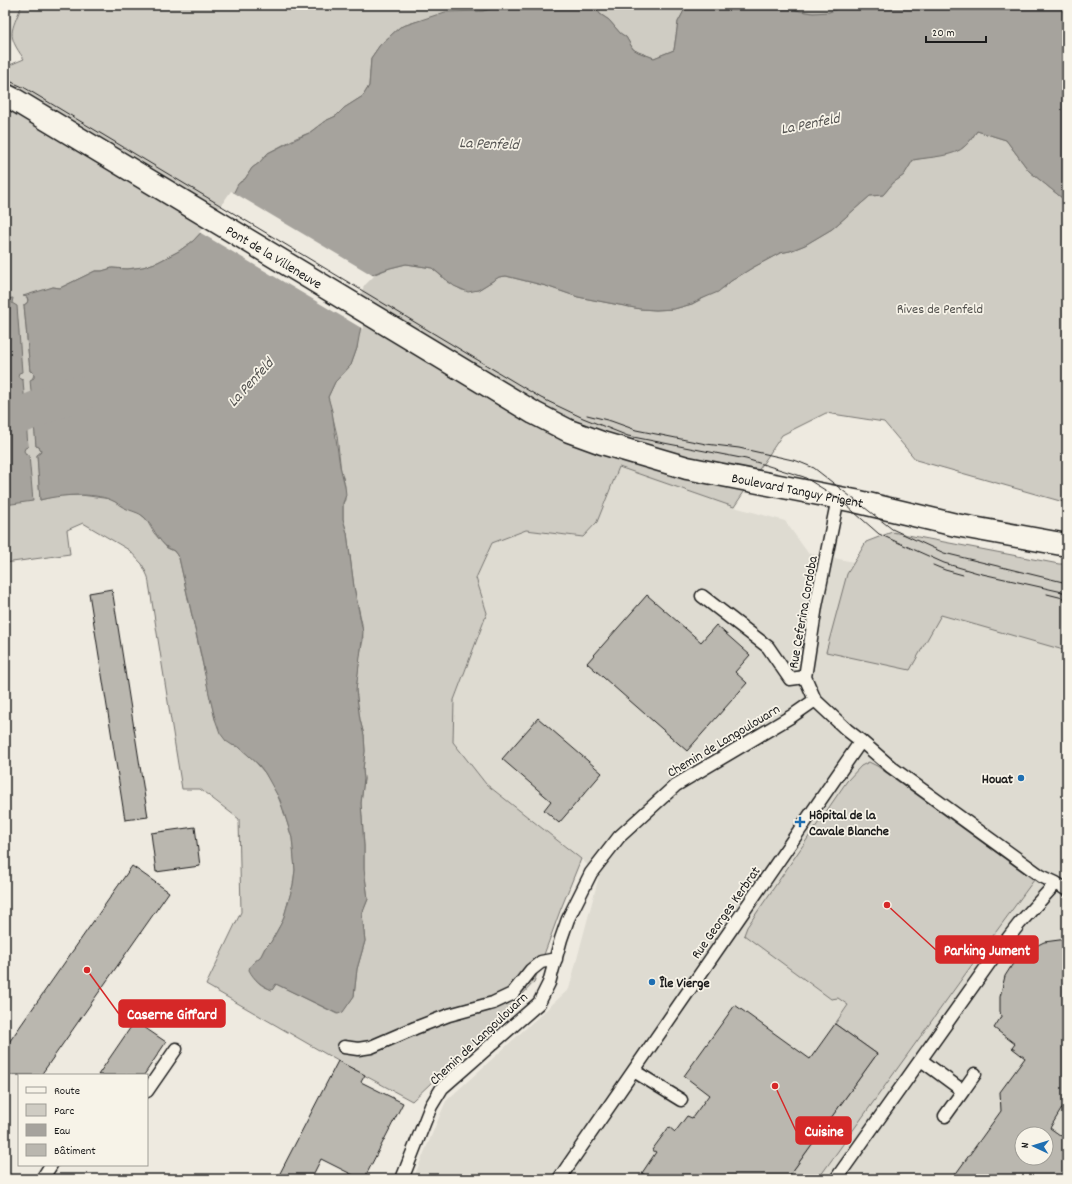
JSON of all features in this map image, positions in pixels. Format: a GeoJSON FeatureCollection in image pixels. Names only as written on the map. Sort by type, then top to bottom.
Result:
{"type":"FeatureCollection","features":[{"type":"Feature","properties":{"kind":"main road","name":"Pont de la Villeneuve"},"geometry":{"type":"LineString","coordinates":[[10,98],[534,413]]}},
{"type":"Feature","properties":{"kind":"main road","name":"Boulevard Tanguy Prigent"},"geometry":{"type":"LineString","coordinates":[[534,413],[569,431],[602,443],[687,468],[838,498],[956,525],[1036,538],[1067,545]]}},
{"type":"Feature","properties":{"kind":"lane","name":"Rue Ceferina Cordoba"},"geometry":{"type":"LineString","coordinates":[[838,498],[816,606],[805,677],[815,700],[847,730],[891,767],[1041,876],[1056,882]]}},
{"type":"Feature","properties":{"kind":"lane"},"geometry":{"type":"LineString","coordinates":[[702,596],[768,647],[790,679],[805,677]]}},
{"type":"Feature","properties":{"kind":"lane","name":"Chemin de Langoulouarn"},"geometry":{"type":"LineString","coordinates":[[402,1179],[431,1106],[442,1088],[539,1003],[549,983],[568,919],[591,872],[620,837],[676,785],[792,716],[815,700]]}},
{"type":"Feature","properties":{"kind":"lane","name":"Rue Georges Kerbrat"},"geometry":{"type":"LineString","coordinates":[[558,1179],[861,741]]}},
{"type":"Feature","properties":{"kind":"lane"},"geometry":{"type":"LineString","coordinates":[[836,1179],[995,955],[1019,924],[1056,882],[1067,890]]}},
{"type":"Feature","properties":{"kind":"lane"},"geometry":{"type":"LineString","coordinates":[[344,1047],[358,1049],[371,1047],[449,1015],[493,1003],[512,994],[531,970],[541,962],[556,959]]}},
{"type":"Feature","properties":{"kind":"lane"},"geometry":{"type":"LineString","coordinates":[[148,1089],[176,1049]]}},
{"type":"Feature","properties":{"kind":"lane"},"geometry":{"type":"LineString","coordinates":[[921,1060],[963,1091]]}},
{"type":"Feature","properties":{"kind":"lane"},"geometry":{"type":"LineString","coordinates":[[634,1071],[681,1100]]}},
{"type":"Feature","properties":{"kind":"lane"},"geometry":{"type":"LineString","coordinates":[[945,1116],[975,1074]]}},
{"type":"Feature","properties":{"kind":"lane"},"geometry":{"type":"LineString","coordinates":[[42,1179],[50,1166]]}},
{"type":"Feature","properties":{"kind":"shaded area"},"geometry":{"type":"Polygon","coordinates":[[[5,5],[22,5],[14,25],[12,39],[5,39],[5,5]]]}},
{"type":"Feature","properties":{"kind":"shaded area","name":"Hôpital de la Cavale Blanche"},"geometry":{"type":"Polygon","coordinates":[[[619,466],[734,507],[785,521],[808,553],[854,562],[866,542],[892,532],[1067,566],[1067,1179],[413,1179],[446,1101],[569,989],[599,876],[581,859],[486,784],[453,742],[454,700],[487,613],[476,578],[492,543],[526,530],[583,537],[597,522],[619,466]]]}},
{"type":"Feature","properties":{"kind":"green space","name":"Rives de Penfeld"},"geometry":{"type":"Polygon","coordinates":[[[22,5],[504,5],[483,11],[468,12],[415,22],[400,27],[380,45],[371,58],[369,86],[363,96],[344,108],[336,116],[325,121],[309,133],[296,138],[268,153],[252,168],[245,179],[240,182],[232,196],[212,221],[193,241],[179,251],[158,262],[143,267],[127,269],[112,268],[102,271],[95,271],[60,288],[53,287],[27,297],[28,302],[24,305],[30,371],[33,372],[34,375],[32,379],[36,446],[41,450],[37,455],[40,500],[56,496],[81,495],[111,499],[121,506],[139,513],[146,519],[154,533],[167,548],[174,551],[179,558],[215,719],[232,745],[239,747],[253,759],[265,773],[274,787],[292,838],[295,870],[293,885],[283,920],[271,942],[265,948],[261,956],[250,966],[253,975],[255,979],[263,986],[272,990],[276,984],[337,1014],[344,1010],[354,996],[357,969],[365,941],[362,914],[368,899],[364,869],[361,803],[365,751],[364,735],[360,720],[356,690],[363,640],[362,624],[354,587],[347,533],[343,519],[343,503],[345,500],[344,481],[341,472],[337,435],[328,397],[335,382],[351,365],[357,348],[359,293],[370,276],[390,268],[406,264],[432,268],[448,282],[462,290],[478,290],[499,277],[506,276],[546,286],[578,297],[640,309],[674,309],[692,304],[725,287],[731,281],[752,268],[780,253],[805,245],[832,229],[870,196],[883,195],[893,183],[904,175],[913,160],[955,152],[965,146],[977,131],[1006,140],[1029,171],[1062,198],[1067,200],[1067,503],[916,460],[884,422],[826,413],[782,435],[734,507],[619,467],[597,522],[583,537],[526,530],[492,543],[476,578],[487,613],[454,700],[453,742],[486,784],[581,859],[534,982],[510,1008],[412,1101],[338,1061],[206,985],[241,912],[239,819],[200,789],[182,789],[148,577],[142,564],[129,550],[83,523],[67,530],[70,554],[5,563],[5,67],[24,59],[18,51],[12,33],[15,21],[22,5]]]}},
{"type":"Feature","properties":{"kind":"green space"},"geometry":{"type":"Polygon","coordinates":[[[588,5],[687,5],[678,22],[674,50],[654,58],[633,49],[626,37],[620,33],[609,20],[600,14],[595,7],[588,5]]]}},
{"type":"Feature","properties":{"kind":"green space"},"geometry":{"type":"Polygon","coordinates":[[[779,5],[848,5],[830,12],[811,13],[798,11],[779,5]]]}},
{"type":"Feature","properties":{"kind":"green space"},"geometry":{"type":"Polygon","coordinates":[[[892,532],[1059,564],[1067,564],[1067,651],[941,615],[910,670],[826,652],[847,574],[866,542],[892,532]]]}},
{"type":"Feature","properties":{"kind":"green space"},"geometry":{"type":"Polygon","coordinates":[[[869,762],[877,766],[1034,880],[818,1179],[787,1179],[877,1054],[835,1024],[848,1005],[838,998],[831,999],[744,935],[747,927],[847,781],[861,766],[869,762]]]}},
{"type":"Feature","properties":{"kind":"water"},"geometry":{"type":"Polygon","coordinates":[[[504,5],[588,5],[595,7],[600,14],[609,20],[620,33],[626,37],[633,49],[654,58],[674,50],[678,22],[687,5],[779,5],[813,13],[829,12],[848,5],[1067,5],[1067,200],[1062,198],[1029,171],[1006,140],[977,131],[961,150],[941,156],[913,160],[904,175],[893,183],[883,195],[870,196],[832,229],[805,245],[780,253],[752,268],[731,281],[718,292],[692,304],[674,309],[640,309],[578,297],[546,286],[506,276],[499,277],[478,290],[468,292],[454,286],[432,268],[406,264],[390,268],[370,276],[360,289],[361,326],[357,348],[351,365],[335,382],[328,397],[332,411],[340,466],[345,486],[346,495],[343,503],[343,519],[347,533],[354,587],[363,632],[356,690],[360,720],[364,735],[365,751],[361,803],[364,869],[368,899],[362,914],[365,941],[357,969],[354,996],[343,1012],[338,1014],[276,984],[272,990],[256,980],[249,970],[250,966],[261,956],[265,948],[271,942],[283,920],[293,885],[295,870],[292,838],[280,800],[265,773],[259,765],[239,747],[226,741],[220,733],[209,694],[179,558],[174,551],[161,541],[142,515],[104,497],[76,495],[40,500],[37,455],[41,450],[36,446],[30,380],[34,378],[34,375],[33,372],[30,371],[24,305],[28,300],[27,297],[23,296],[53,287],[60,288],[95,271],[102,271],[112,268],[127,269],[143,267],[158,262],[179,251],[193,241],[212,221],[232,196],[238,184],[245,179],[252,168],[268,153],[309,133],[325,121],[336,116],[344,108],[363,96],[369,86],[371,58],[380,45],[400,27],[445,12],[483,11],[504,5]]]}},
{"type":"Feature","properties":{"kind":"water"},"geometry":{"type":"Polygon","coordinates":[[[13,298],[12,303],[17,306],[22,372],[19,373],[18,376],[23,380],[28,447],[25,448],[24,451],[29,455],[33,501],[5,505],[5,299],[13,298]]]}},
{"type":"Feature","properties":{"kind":"pier"},"geometry":{"type":"Polygon","coordinates":[[[231,191],[374,276],[364,286],[361,294],[363,329],[199,232],[211,220],[231,191]]]}},
{"type":"Feature","properties":{"kind":"building"},"geometry":{"type":"Polygon","coordinates":[[[112,589],[148,817],[125,820],[89,593],[112,589]]]}},
{"type":"Feature","properties":{"kind":"building"},"geometry":{"type":"Polygon","coordinates":[[[647,595],[701,642],[716,625],[750,655],[735,672],[747,683],[687,751],[587,663],[647,595]]]}},
{"type":"Feature","properties":{"kind":"building"},"geometry":{"type":"Polygon","coordinates":[[[538,718],[602,773],[559,823],[544,810],[551,801],[502,759],[538,718]]]}},
{"type":"Feature","properties":{"kind":"building"},"geometry":{"type":"Polygon","coordinates":[[[195,827],[200,866],[156,872],[151,833],[195,827]]]}},
{"type":"Feature","properties":{"kind":"building"},"geometry":{"type":"Polygon","coordinates":[[[132,866],[169,892],[42,1074],[5,1075],[5,1048],[132,866]]]}},
{"type":"Feature","properties":{"kind":"building"},"geometry":{"type":"Polygon","coordinates":[[[1067,939],[1067,1100],[1051,1126],[1014,1126],[1014,1166],[1054,1166],[1054,1131],[1067,1140],[1067,1179],[952,1179],[1001,1111],[1000,1092],[1025,1058],[1012,1048],[1015,1044],[994,1028],[1001,1017],[1000,997],[1005,976],[1012,965],[1028,950],[1044,942],[1067,939]]]}},
{"type":"Feature","properties":{"kind":"building"},"geometry":{"type":"Polygon","coordinates":[[[735,1005],[810,1059],[835,1024],[877,1054],[787,1179],[651,1179],[642,1173],[656,1152],[652,1150],[669,1127],[675,1132],[687,1116],[692,1118],[709,1095],[684,1076],[735,1005]]]}},
{"type":"Feature","properties":{"kind":"building"},"geometry":{"type":"Polygon","coordinates":[[[135,1021],[166,1042],[145,1074],[99,1074],[135,1021]]]}},
{"type":"Feature","properties":{"kind":"building"},"geometry":{"type":"Polygon","coordinates":[[[338,1061],[365,1075],[361,1082],[403,1103],[364,1179],[361,1179],[321,1159],[311,1179],[277,1179],[338,1061]]]}},
{"type":"Feature","properties":{"kind":"waterway","name":"La Penfeld"},"geometry":{"type":"LineString","coordinates":[[5,422],[73,394],[80,394]]}},
{"type":"Feature","properties":{"kind":"tram line"},"geometry":{"type":"LineString","coordinates":[[5,79],[25,88],[541,398],[583,418],[628,436],[746,459],[804,477],[838,498],[879,534],[944,563],[978,573],[1067,593]]}},
{"type":"Feature","properties":{"kind":"tram line"},"geometry":{"type":"LineString","coordinates":[[587,415],[611,421],[636,430],[706,444],[739,448],[797,461],[814,468],[892,529],[944,553],[1067,583]]}},
{"type":"Feature","properties":{"kind":"tram line"},"geometry":{"type":"LineString","coordinates":[[933,565],[963,575]]}},
{"type":"Feature","properties":{"kind":"tram line"},"geometry":{"type":"LineString","coordinates":[[1047,594],[1067,599]]}},
{"type":"Feature","properties":{"kind":"place","name":"Houat"},"geometry":{"type":"Point","coordinates":[1021,778]}},
{"type":"Feature","properties":{"kind":"place","name":"Hôpital de la Cavale Blanche"},"geometry":{"type":"Point","coordinates":[800,822]}},
{"type":"Feature","properties":{"kind":"place","name":"Parking Jument"},"geometry":{"type":"Point","coordinates":[887,905]}},
{"type":"Feature","properties":{"kind":"place","name":"Caserne Giffard"},"geometry":{"type":"Point","coordinates":[87,970]}},
{"type":"Feature","properties":{"kind":"place","name":"Île Vierge"},"geometry":{"type":"Point","coordinates":[652,982]}},
{"type":"Feature","properties":{"kind":"place","name":"Cuisine"},"geometry":{"type":"Point","coordinates":[775,1086]}}]}
